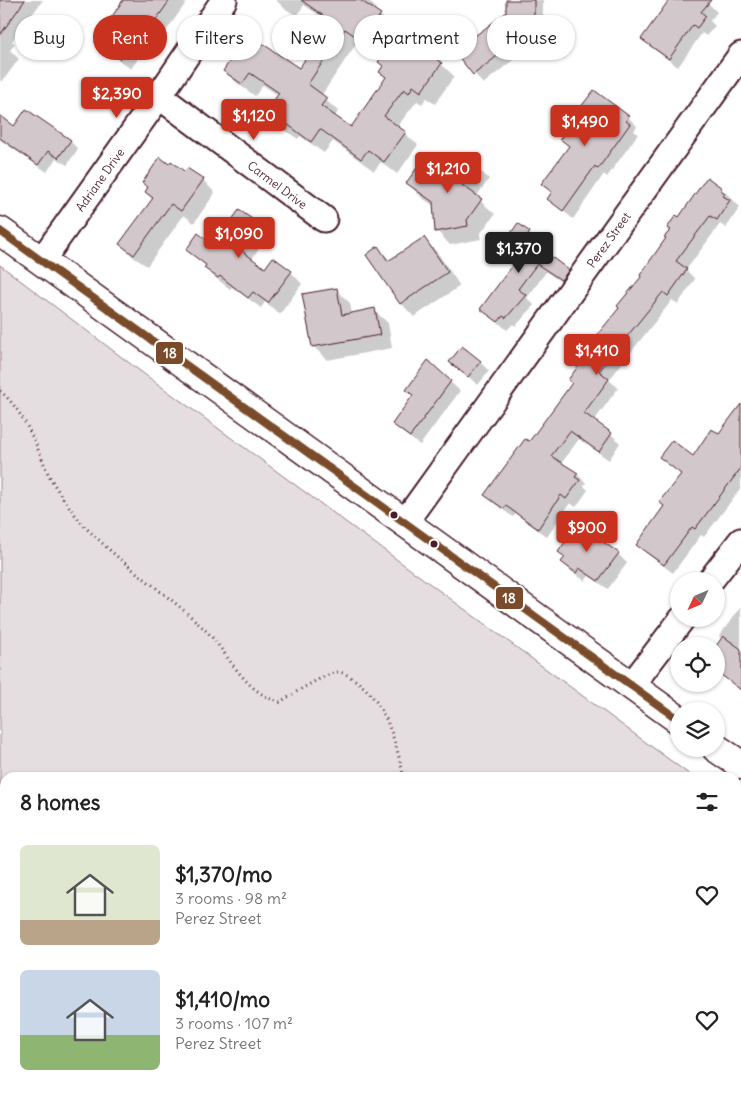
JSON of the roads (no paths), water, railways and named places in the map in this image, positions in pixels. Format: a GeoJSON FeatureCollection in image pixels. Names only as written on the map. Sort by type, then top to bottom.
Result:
{"type":"FeatureCollection","features":[{"type":"Feature","properties":{"kind":"main road"},"geometry":{"type":"LineString","coordinates":[[0,231],[670,714]]}},
{"type":"Feature","properties":{"kind":"main road"},"geometry":{"type":"LineString","coordinates":[[725,754],[741,766]]}},
{"type":"Feature","properties":{"kind":"street","name":"Adriane Drive"},"geometry":{"type":"LineString","coordinates":[[42,260],[159,96],[224,0]]}},
{"type":"Feature","properties":{"kind":"street","name":"Perez Street"},"geometry":{"type":"LineString","coordinates":[[404,522],[741,55]]}},
{"type":"Feature","properties":{"kind":"street","name":"Carmel Drive"},"geometry":{"type":"LineString","coordinates":[[159,96],[324,219]]}},
{"type":"Feature","properties":{"kind":"street"},"geometry":{"type":"LineString","coordinates":[[717,572],[741,541]]}},
{"type":"Feature","properties":{"kind":"street"},"geometry":{"type":"LineString","coordinates":[[631,686],[675,628]]}}]}
